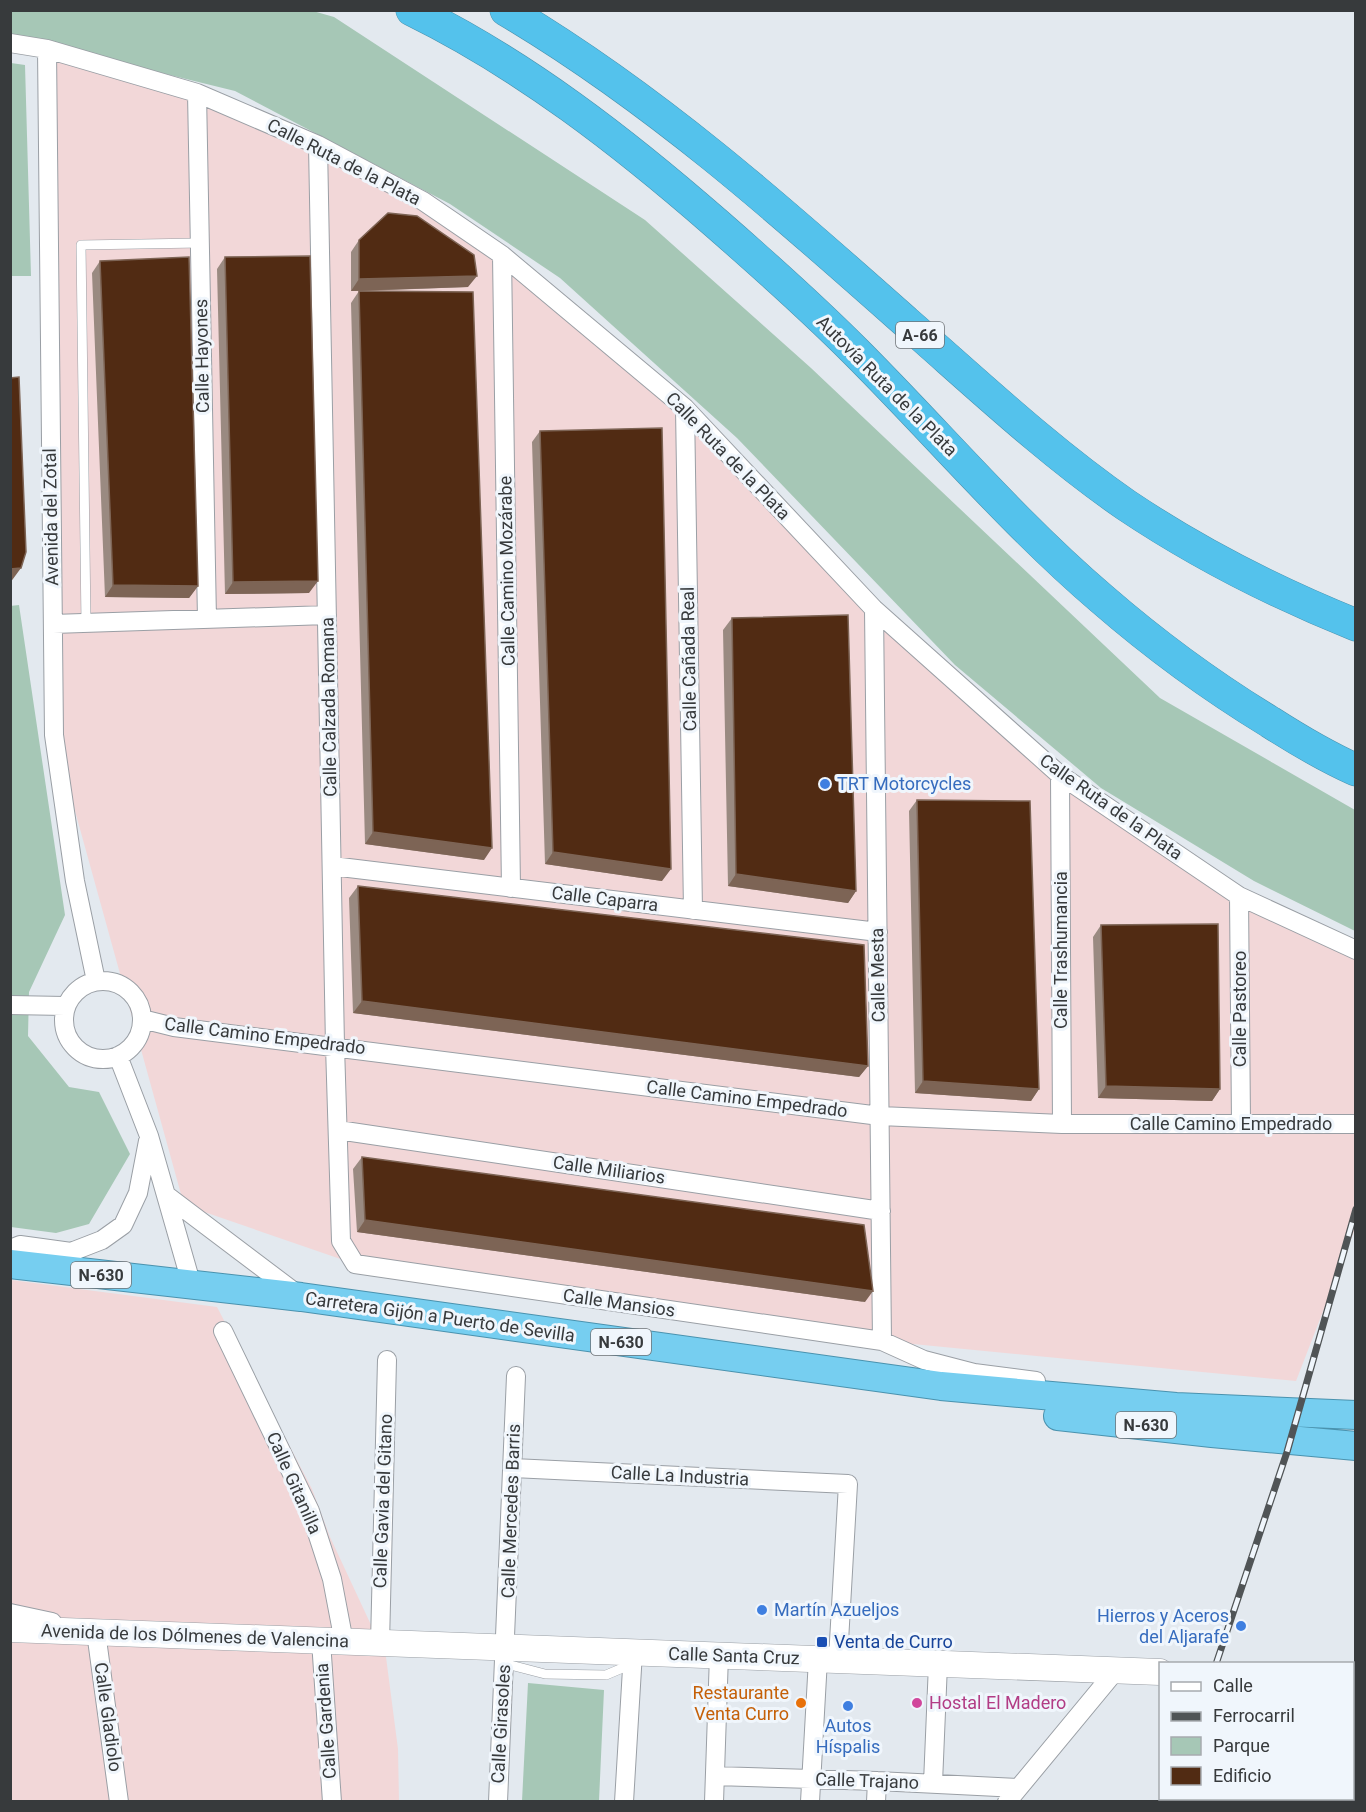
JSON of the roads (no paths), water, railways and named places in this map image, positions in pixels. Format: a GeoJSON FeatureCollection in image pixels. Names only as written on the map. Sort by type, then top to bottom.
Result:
{"type":"FeatureCollection","features":[{"type":"Feature","properties":{"kind":"highway","name":"Autovía Ruta de la Plata"},"geometry":{"type":"LineString","coordinates":[[412,10],[498,57],[601,127],[753,255],[855,351],[1007,508],[1102,599],[1168,653],[1224,694],[1319,753],[1356,770]]}},
{"type":"Feature","properties":{"kind":"highway","name":"A-66"},"geometry":{"type":"LineString","coordinates":[[506,10],[601,72],[674,124],[772,204],[1014,417],[1075,467],[1188,544],[1257,583],[1356,625]]}},
{"type":"Feature","properties":{"kind":"highway"},"geometry":{"type":"LineString","coordinates":[[1319,753],[1356,776]]}},
{"type":"Feature","properties":{"kind":"highway","name":"Carretera Gijón a Puerto de Sevilla"},"geometry":{"type":"LineString","coordinates":[[10,1264],[301,1297],[941,1386],[1187,1408],[1356,1415]]}},
{"type":"Feature","properties":{"kind":"highway","name":"Carretera Gijón a Puerto de Sevilla"},"geometry":{"type":"LineString","coordinates":[[941,1386],[1000,1409],[1212,1433],[1356,1446]]}},
{"type":"Feature","properties":{"kind":"main road","name":"Avenida de los Dólmenes de Valencina"},"geometry":{"type":"LineString","coordinates":[[10,1629],[380,1643]]}},
{"type":"Feature","properties":{"kind":"main road","name":"Calle Santa Cruz"},"geometry":{"type":"LineString","coordinates":[[380,1643],[472,1646],[505,1655],[633,1658],[719,1655],[1159,1672]]}},
{"type":"Feature","properties":{"kind":"street","name":"Calle Ruta de la Plata"},"geometry":{"type":"LineString","coordinates":[[10,43],[47,49],[196,93],[318,145],[423,201],[502,255],[685,408],[874,609],[1060,775],[1239,896],[1356,950]]}},
{"type":"Feature","properties":{"kind":"street","name":"Avenida del Zotal"},"geometry":{"type":"LineString","coordinates":[[47,49],[54,735],[75,881],[96,981]]}},
{"type":"Feature","properties":{"kind":"street","name":"Calle Hayones"},"geometry":{"type":"LineString","coordinates":[[196,93],[207,619]]}},
{"type":"Feature","properties":{"kind":"street","name":"Calle Calzada Romana"},"geometry":{"type":"LineString","coordinates":[[318,145],[335,1046],[341,1241],[355,1264]]}},
{"type":"Feature","properties":{"kind":"street","name":"Calle Camino Mozárabe"},"geometry":{"type":"LineString","coordinates":[[502,255],[512,888]]}},
{"type":"Feature","properties":{"kind":"street","name":"Calle Cañada Real"},"geometry":{"type":"LineString","coordinates":[[685,408],[693,910]]}},
{"type":"Feature","properties":{"kind":"street","name":"Calle Mesta"},"geometry":{"type":"LineString","coordinates":[[874,609],[882,1341]]}},
{"type":"Feature","properties":{"kind":"street"},"geometry":{"type":"LineString","coordinates":[[52,624],[327,615]]}},
{"type":"Feature","properties":{"kind":"street","name":"Calle Trashumancia"},"geometry":{"type":"LineString","coordinates":[[1060,775],[1062,1124]]}},
{"type":"Feature","properties":{"kind":"street","name":"Calle Caparra"},"geometry":{"type":"LineString","coordinates":[[332,866],[878,932]]}},
{"type":"Feature","properties":{"kind":"street","name":"Calle Pastoreo"},"geometry":{"type":"LineString","coordinates":[[1239,896],[1241,1123]]}},
{"type":"Feature","properties":{"kind":"street"},"geometry":{"type":"LineString","coordinates":[[96,981],[118,983],[127,988],[136,999],[142,1019],[137,1039],[130,1048],[118,1056],[105,1059],[91,1058],[76,1050],[63,1026],[65,1006],[75,991],[87,983],[96,981]]}},
{"type":"Feature","properties":{"kind":"street"},"geometry":{"type":"LineString","coordinates":[[10,1005],[65,1006]]}},
{"type":"Feature","properties":{"kind":"street","name":"Calle Camino Empedrado"},"geometry":{"type":"LineString","coordinates":[[142,1019],[174,1027],[880,1116],[1062,1124],[1356,1124]]}},
{"type":"Feature","properties":{"kind":"street"},"geometry":{"type":"LineString","coordinates":[[118,1056],[149,1136],[192,1286]]}},
{"type":"Feature","properties":{"kind":"street","name":"Calle Miliarios"},"geometry":{"type":"LineString","coordinates":[[338,1130],[881,1211]]}},
{"type":"Feature","properties":{"kind":"street"},"geometry":{"type":"LineString","coordinates":[[10,1249],[20,1245],[71,1252],[102,1240],[123,1225],[138,1193],[149,1136]]}},
{"type":"Feature","properties":{"kind":"street"},"geometry":{"type":"LineString","coordinates":[[166,1195],[301,1297]]}},
{"type":"Feature","properties":{"kind":"street","name":"Calle Mansios"},"geometry":{"type":"LineString","coordinates":[[355,1264],[882,1341],[924,1360],[974,1374],[1050,1383],[1089,1399]]}},
{"type":"Feature","properties":{"kind":"street","name":"Calle Gitanilla"},"geometry":{"type":"LineString","coordinates":[[223,1331],[310,1511],[332,1579],[332,1641]]}},
{"type":"Feature","properties":{"kind":"street","name":"Calle Gavia del Gitano"},"geometry":{"type":"LineString","coordinates":[[380,1643],[387,1360]]}},
{"type":"Feature","properties":{"kind":"street","name":"Calle Mercedes Barris"},"geometry":{"type":"LineString","coordinates":[[505,1655],[516,1376]]}},
{"type":"Feature","properties":{"kind":"street","name":"Calle La Industria"},"geometry":{"type":"LineString","coordinates":[[513,1468],[848,1484],[828,1659]]}},
{"type":"Feature","properties":{"kind":"street"},"geometry":{"type":"LineString","coordinates":[[10,1613],[94,1632]]}},
{"type":"Feature","properties":{"kind":"street","name":"Calle Gladiolo"},"geometry":{"type":"LineString","coordinates":[[94,1632],[120,1802]]}},
{"type":"Feature","properties":{"kind":"street","name":"Calle Gardenia"},"geometry":{"type":"LineString","coordinates":[[332,1641],[332,1802]]}},
{"type":"Feature","properties":{"kind":"street","name":"Calle Girasoles"},"geometry":{"type":"LineString","coordinates":[[498,1802],[505,1655]]}},
{"type":"Feature","properties":{"kind":"street"},"geometry":{"type":"LineString","coordinates":[[714,1802],[719,1655]]}},
{"type":"Feature","properties":{"kind":"street"},"geometry":{"type":"LineString","coordinates":[[624,1802],[633,1658]]}},
{"type":"Feature","properties":{"kind":"street"},"geometry":{"type":"LineString","coordinates":[[810,1802],[811,1779],[828,1659]]}},
{"type":"Feature","properties":{"kind":"street"},"geometry":{"type":"LineString","coordinates":[[933,1783],[938,1664]]}},
{"type":"Feature","properties":{"kind":"street"},"geometry":{"type":"LineString","coordinates":[[1012,1795],[1117,1669]]}},
{"type":"Feature","properties":{"kind":"street","name":"Calle Trajano"},"geometry":{"type":"LineString","coordinates":[[715,1776],[933,1783],[1012,1795]]}},
{"type":"Feature","properties":{"kind":"street"},"geometry":{"type":"LineString","coordinates":[[876,1802],[877,1781]]}},
{"type":"Feature","properties":{"kind":"lane"},"geometry":{"type":"LineString","coordinates":[[86,623],[81,245],[200,243]]}},
{"type":"Feature","properties":{"kind":"railway"},"geometry":{"type":"LineString","coordinates":[[1217,1662],[1287,1452],[1356,1209]]}},
{"type":"Feature","properties":{"kind":"place","name":"TRT Motorcycles"},"geometry":{"type":"Point","coordinates":[825,784]}},
{"type":"Feature","properties":{"kind":"place","name":"Martín Azueljos"},"geometry":{"type":"Point","coordinates":[762,1610]}},
{"type":"Feature","properties":{"kind":"place","name":"Hierros y Aceros del Aljarafe"},"geometry":{"type":"Point","coordinates":[1241,1626]}},
{"type":"Feature","properties":{"kind":"place","name":"Venta de Curro"},"geometry":{"type":"Point","coordinates":[822,1642]}},
{"type":"Feature","properties":{"kind":"place","name":"Restaurante Venta Curro"},"geometry":{"type":"Point","coordinates":[801,1703]}},
{"type":"Feature","properties":{"kind":"place","name":"Hostal El Madero"},"geometry":{"type":"Point","coordinates":[917,1703]}},
{"type":"Feature","properties":{"kind":"place","name":"Autos Híspalis"},"geometry":{"type":"Point","coordinates":[848,1706]}}]}
